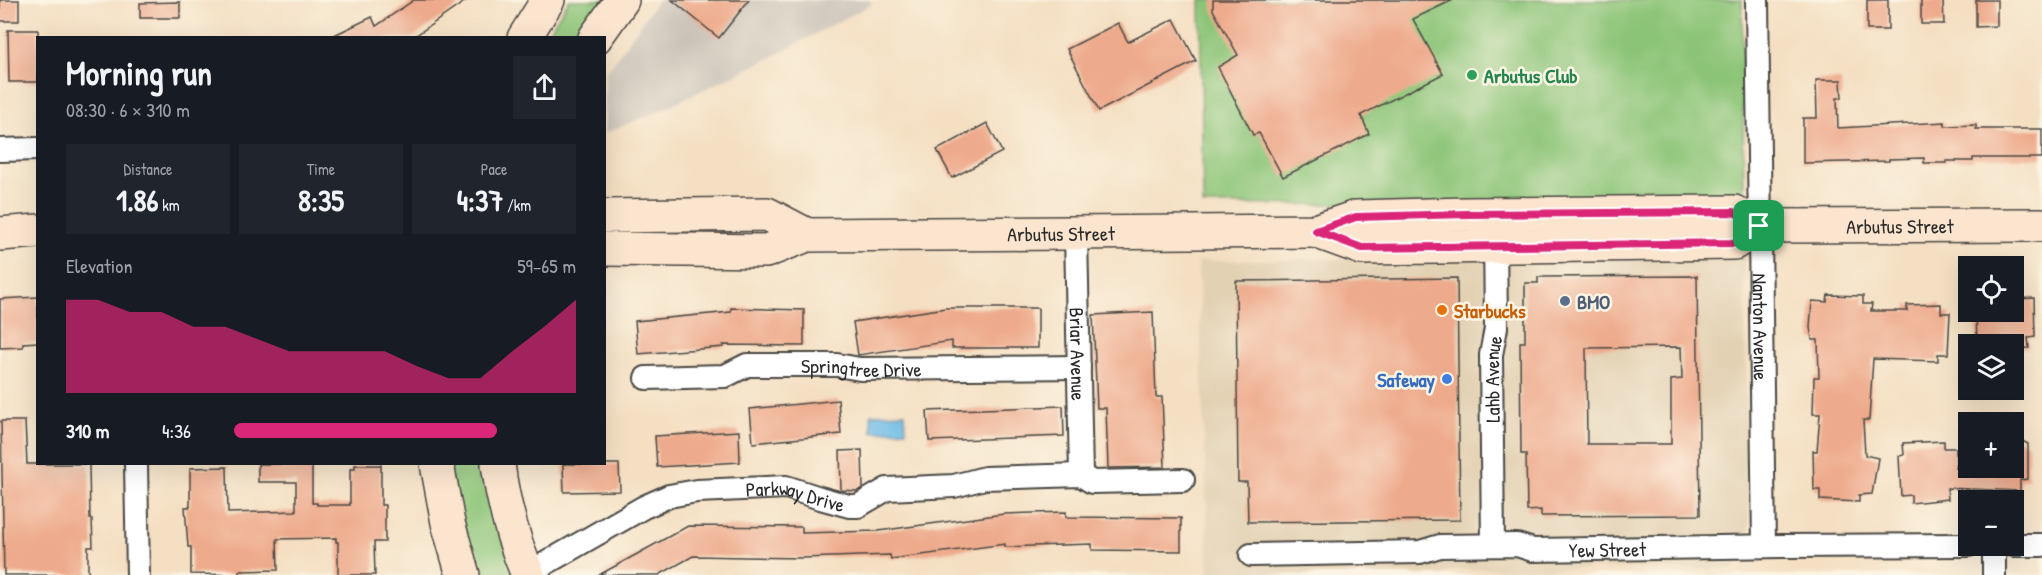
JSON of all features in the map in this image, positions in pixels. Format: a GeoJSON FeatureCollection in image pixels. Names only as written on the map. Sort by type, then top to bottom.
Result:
{"type":"FeatureCollection","features":[{"type":"Feature","properties":{"kind":"main road"},"geometry":{"type":"LineString","coordinates":[[526,36],[548,0]]}},
{"type":"Feature","properties":{"kind":"main road"},"geometry":{"type":"LineString","coordinates":[[596,36],[622,0]]}},
{"type":"Feature","properties":{"kind":"main road","name":"Arbutus Street"},"geometry":{"type":"LineString","coordinates":[[606,249],[766,250],[807,235],[1316,231],[1356,217],[1495,213],[1734,212],[1759,226],[2042,225]]}},
{"type":"Feature","properties":{"kind":"main road","name":"Arbutus Street"},"geometry":{"type":"LineString","coordinates":[[606,216],[767,214],[807,235]]}},
{"type":"Feature","properties":{"kind":"main road","name":"Arbutus Street"},"geometry":{"type":"LineString","coordinates":[[1316,231],[1362,248],[1734,243],[1759,226]]}},
{"type":"Feature","properties":{"kind":"main road"},"geometry":{"type":"LineString","coordinates":[[0,234],[36,231]]}},
{"type":"Feature","properties":{"kind":"main road"},"geometry":{"type":"LineString","coordinates":[[0,253],[36,254]]}},
{"type":"Feature","properties":{"kind":"main road"},"geometry":{"type":"LineString","coordinates":[[437,465],[460,573]]}},
{"type":"Feature","properties":{"kind":"main road"},"geometry":{"type":"LineString","coordinates":[[498,465],[502,493],[513,538],[528,574]]}},
{"type":"Feature","properties":{"kind":"street","name":"Nanton Avenue"},"geometry":{"type":"LineString","coordinates":[[1757,0],[1764,546]]}},
{"type":"Feature","properties":{"kind":"street"},"geometry":{"type":"LineString","coordinates":[[0,150],[36,149]]}},
{"type":"Feature","properties":{"kind":"street","name":"Lahb Avenue"},"geometry":{"type":"LineString","coordinates":[[1493,545],[1491,355],[1496,328],[1495,213]]}},
{"type":"Feature","properties":{"kind":"street","name":"Briar Avenue"},"geometry":{"type":"LineString","coordinates":[[1076,234],[1080,475]]}},
{"type":"Feature","properties":{"kind":"street","name":"Springtree Drive"},"geometry":{"type":"LineString","coordinates":[[646,378],[725,376],[747,365],[837,365],[860,369],[1079,367]]}},
{"type":"Feature","properties":{"kind":"street"},"geometry":{"type":"LineString","coordinates":[[136,465],[138,575]]}},
{"type":"Feature","properties":{"kind":"street","name":"Parkway Drive"},"geometry":{"type":"LineString","coordinates":[[528,574],[644,507],[669,496],[698,491],[786,487],[849,506],[858,506],[887,489],[954,486],[985,478],[1080,475],[1092,482],[1183,480]]}},
{"type":"Feature","properties":{"kind":"street","name":"Yew Street"},"geometry":{"type":"LineString","coordinates":[[1251,555],[1420,552],[1440,546],[1493,545],[1517,545],[1533,550],[1958,545]]}},
{"type":"Feature","properties":{"kind":"street"},"geometry":{"type":"LineString","coordinates":[[2024,545],[2042,545]]}},
{"type":"Feature","properties":{"kind":"street"},"geometry":{"type":"LineString","coordinates":[[1994,556],[1994,575]]}},
{"type":"Feature","properties":{"kind":"shaded area"},"geometry":{"type":"Polygon","coordinates":[[[658,0],[870,0],[872,4],[762,62],[654,113],[606,133],[606,73],[658,0]]]}},
{"type":"Feature","properties":{"kind":"shaded area"},"geometry":{"type":"Polygon","coordinates":[[[1740,254],[1744,258],[1749,523],[1744,557],[1733,569],[1456,569],[1441,575],[1209,574],[1198,261],[1740,254]]]}},
{"type":"Feature","properties":{"kind":"green space"},"geometry":{"type":"Polygon","coordinates":[[[569,0],[605,0],[581,36],[546,36],[569,0]]]}},
{"type":"Feature","properties":{"kind":"green space","name":"Arbutus Club"},"geometry":{"type":"Polygon","coordinates":[[[1200,0],[1742,0],[1744,186],[1741,195],[1727,202],[1203,205],[1200,0]]]}},
{"type":"Feature","properties":{"kind":"green space"},"geometry":{"type":"Polygon","coordinates":[[[448,465],[482,465],[514,575],[473,575],[448,465]]]}},
{"type":"Feature","properties":{"kind":"water"},"geometry":{"type":"Polygon","coordinates":[[[905,413],[906,430],[872,432],[871,414],[905,413]]]}},
{"type":"Feature","properties":{"kind":"building"},"geometry":{"type":"Polygon","coordinates":[[[0,0],[19,0],[19,21],[0,21],[0,0]]]}},
{"type":"Feature","properties":{"kind":"building"},"geometry":{"type":"Polygon","coordinates":[[[414,0],[467,0],[415,36],[332,36],[372,17],[376,26],[414,0]]]}},
{"type":"Feature","properties":{"kind":"building"},"geometry":{"type":"Polygon","coordinates":[[[672,0],[749,0],[719,38],[672,0]]]}},
{"type":"Feature","properties":{"kind":"building"},"geometry":{"type":"Polygon","coordinates":[[[1213,0],[1453,0],[1413,19],[1443,74],[1361,115],[1369,134],[1283,177],[1259,133],[1253,135],[1218,67],[1238,55],[1213,10],[1213,0]]]}},
{"type":"Feature","properties":{"kind":"building"},"geometry":{"type":"Polygon","coordinates":[[[1867,0],[1888,0],[1888,30],[1867,30],[1867,0]]]}},
{"type":"Feature","properties":{"kind":"building"},"geometry":{"type":"Polygon","coordinates":[[[1921,0],[1943,0],[1944,24],[1921,24],[1921,0]]]}},
{"type":"Feature","properties":{"kind":"building"},"geometry":{"type":"Polygon","coordinates":[[[1976,0],[1997,0],[1997,26],[1976,27],[1976,0]]]}},
{"type":"Feature","properties":{"kind":"building"},"geometry":{"type":"Polygon","coordinates":[[[180,2],[180,18],[140,18],[140,3],[180,2]]]}},
{"type":"Feature","properties":{"kind":"building"},"geometry":{"type":"Polygon","coordinates":[[[1174,19],[1196,61],[1099,111],[1067,49],[1118,23],[1128,42],[1174,19]]]}},
{"type":"Feature","properties":{"kind":"building"},"geometry":{"type":"Polygon","coordinates":[[[8,30],[38,30],[36,82],[9,82],[8,30]]]}},
{"type":"Feature","properties":{"kind":"building"},"geometry":{"type":"Polygon","coordinates":[[[1816,80],[1841,80],[1842,98],[1837,98],[1838,128],[1945,122],[1945,126],[1976,125],[1976,129],[2042,129],[2042,158],[1973,158],[1973,161],[1946,161],[1946,163],[1924,163],[1924,158],[1803,163],[1803,118],[1817,118],[1816,80]]]}},
{"type":"Feature","properties":{"kind":"building"},"geometry":{"type":"Polygon","coordinates":[[[987,123],[1002,152],[952,178],[937,150],[987,123]]]}},
{"type":"Feature","properties":{"kind":"building"},"geometry":{"type":"Polygon","coordinates":[[[1697,276],[1700,515],[1541,516],[1541,510],[1527,511],[1526,454],[1521,454],[1520,342],[1525,342],[1525,283],[1538,283],[1538,277],[1697,276]],[[1681,347],[1586,348],[1587,444],[1671,444],[1671,380],[1682,379],[1681,347]]]}},
{"type":"Feature","properties":{"kind":"building"},"geometry":{"type":"Polygon","coordinates":[[[1457,278],[1460,520],[1248,522],[1247,482],[1238,482],[1236,281],[1457,278]]]}},
{"type":"Feature","properties":{"kind":"building"},"geometry":{"type":"Polygon","coordinates":[[[1828,295],[1863,296],[1863,304],[1872,304],[1871,311],[1907,311],[1907,305],[1941,304],[1941,313],[1950,313],[1948,354],[1938,354],[1938,361],[1873,359],[1869,420],[1863,420],[1865,455],[1878,458],[1872,494],[1859,495],[1859,502],[1820,500],[1820,490],[1814,490],[1813,451],[1817,451],[1820,414],[1813,414],[1814,377],[1819,377],[1818,340],[1812,340],[1810,327],[1812,301],[1827,302],[1828,295]]]}},
{"type":"Feature","properties":{"kind":"building"},"geometry":{"type":"Polygon","coordinates":[[[36,297],[36,342],[23,343],[23,347],[0,348],[0,299],[36,297]]]}},
{"type":"Feature","properties":{"kind":"building"},"geometry":{"type":"Polygon","coordinates":[[[2024,298],[2034,298],[2035,337],[2028,338],[2029,348],[2024,348],[2024,334],[1977,334],[1976,322],[2024,322],[2024,298]]]}},
{"type":"Feature","properties":{"kind":"building"},"geometry":{"type":"Polygon","coordinates":[[[731,308],[804,310],[804,346],[723,345],[724,347],[638,354],[635,321],[731,312],[731,308]]]}},
{"type":"Feature","properties":{"kind":"building"},"geometry":{"type":"Polygon","coordinates":[[[946,308],[1038,308],[1038,348],[952,348],[952,341],[858,355],[853,322],[946,308]]]}},
{"type":"Feature","properties":{"kind":"building"},"geometry":{"type":"Polygon","coordinates":[[[1153,312],[1156,397],[1162,397],[1165,467],[1108,468],[1106,408],[1097,408],[1093,315],[1153,312]]]}},
{"type":"Feature","properties":{"kind":"building"},"geometry":{"type":"Polygon","coordinates":[[[838,400],[841,434],[753,443],[750,409],[838,400]]]}},
{"type":"Feature","properties":{"kind":"building"},"geometry":{"type":"Polygon","coordinates":[[[1063,406],[1064,436],[929,441],[927,411],[1063,406]]]}},
{"type":"Feature","properties":{"kind":"building"},"geometry":{"type":"Polygon","coordinates":[[[1,421],[25,421],[27,464],[89,465],[93,547],[88,547],[88,575],[4,575],[1,421]]]}},
{"type":"Feature","properties":{"kind":"building"},"geometry":{"type":"Polygon","coordinates":[[[739,431],[740,462],[657,467],[655,436],[739,431]]]}},
{"type":"Feature","properties":{"kind":"building"},"geometry":{"type":"Polygon","coordinates":[[[1944,441],[1944,448],[1956,448],[1956,468],[1958,468],[1958,478],[2024,478],[2024,442],[2028,444],[2028,479],[2020,480],[2020,490],[1947,488],[1948,499],[1911,503],[1911,495],[1901,496],[1899,456],[1904,455],[1903,443],[1944,441]]]}},
{"type":"Feature","properties":{"kind":"building"},"geometry":{"type":"Polygon","coordinates":[[[862,450],[863,487],[858,491],[841,490],[840,451],[862,450]]]}},
{"type":"Feature","properties":{"kind":"building"},"geometry":{"type":"Polygon","coordinates":[[[619,464],[620,491],[564,492],[563,465],[619,464]]]}},
{"type":"Feature","properties":{"kind":"building"},"geometry":{"type":"Polygon","coordinates":[[[258,465],[312,465],[312,503],[350,505],[350,469],[355,469],[355,465],[381,465],[381,505],[385,505],[385,542],[374,542],[375,575],[338,575],[336,538],[277,539],[278,570],[239,571],[239,575],[191,574],[191,547],[188,547],[185,507],[190,507],[190,468],[227,467],[228,513],[296,511],[296,482],[258,482],[258,465]]]}},
{"type":"Feature","properties":{"kind":"building"},"geometry":{"type":"Polygon","coordinates":[[[1066,512],[1066,517],[1181,518],[1181,551],[1092,550],[1092,544],[1005,547],[1005,544],[891,559],[890,555],[802,558],[693,556],[659,575],[599,575],[688,526],[802,527],[802,533],[878,531],[1004,514],[1066,512]]]}},
{"type":"Feature","properties":{"kind":"place","name":"Arbutus Club"},"geometry":{"type":"Point","coordinates":[1472,75]}},
{"type":"Feature","properties":{"kind":"place","name":"BMO"},"geometry":{"type":"Point","coordinates":[1565,301]}},
{"type":"Feature","properties":{"kind":"place","name":"Starbucks"},"geometry":{"type":"Point","coordinates":[1442,310]}},
{"type":"Feature","properties":{"kind":"place","name":"Safeway"},"geometry":{"type":"Point","coordinates":[1447,379]}},
{"type":"Feature","properties":{"kind":"route"},"geometry":{"type":"LineString","coordinates":[[1734,212],[1759,226],[1734,243],[1362,248],[1316,231],[1356,217],[1522,213],[1734,212]]}}]}
